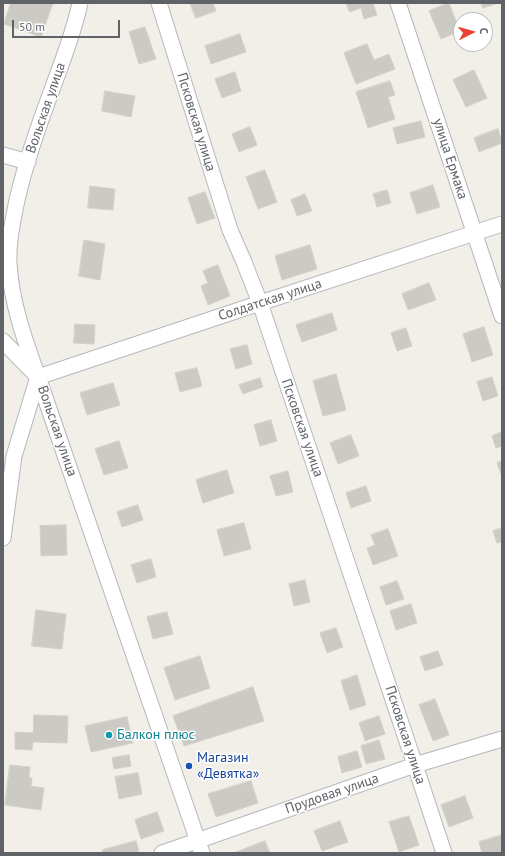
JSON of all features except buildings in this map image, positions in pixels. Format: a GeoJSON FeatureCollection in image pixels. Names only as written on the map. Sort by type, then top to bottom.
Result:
{"type":"FeatureCollection","features":[{"type":"Feature","properties":{"kind":"street","name":"Вольская улица"},"geometry":{"type":"LineString","coordinates":[[80,3],[75,24],[36,134],[20,187],[5,246],[9,262],[13,294],[23,336],[200,847]]}},
{"type":"Feature","properties":{"kind":"street","name":"Псковская улица"},"geometry":{"type":"LineString","coordinates":[[159,3],[230,230],[260,303],[444,853]]}},
{"type":"Feature","properties":{"kind":"street","name":"улица Ермака"},"geometry":{"type":"LineString","coordinates":[[398,3],[502,316]]}},
{"type":"Feature","properties":{"kind":"street"},"geometry":{"type":"LineString","coordinates":[[3,155],[28,162]]}},
{"type":"Feature","properties":{"kind":"street","name":"Солдатская улица"},"geometry":{"type":"LineString","coordinates":[[38,377],[502,224]]}},
{"type":"Feature","properties":{"kind":"street"},"geometry":{"type":"LineString","coordinates":[[3,341],[38,377],[14,456],[3,538]]}},
{"type":"Feature","properties":{"kind":"street","name":"Прудовая улица"},"geometry":{"type":"LineString","coordinates":[[162,853],[200,847],[415,765],[502,739]]}},
{"type":"Feature","properties":{"kind":"place","name":"Балкон плюс"},"geometry":{"type":"Point","coordinates":[109,735]}},
{"type":"Feature","properties":{"kind":"place","name":"Магазин «Девятка»"},"geometry":{"type":"Point","coordinates":[189,766]}}]}
